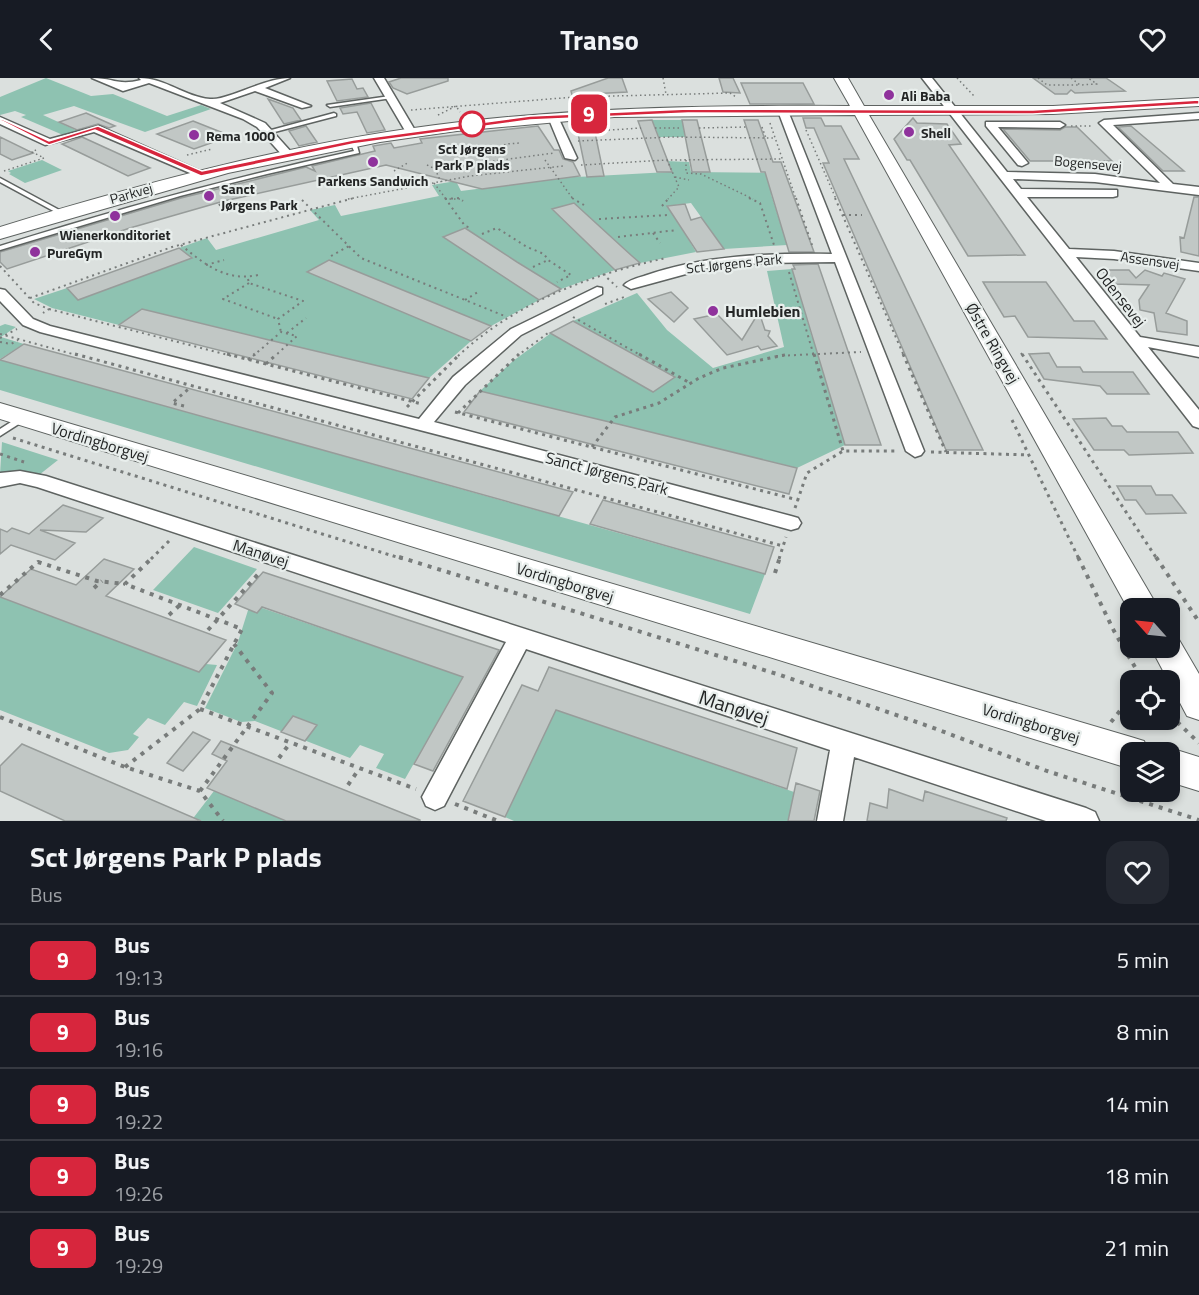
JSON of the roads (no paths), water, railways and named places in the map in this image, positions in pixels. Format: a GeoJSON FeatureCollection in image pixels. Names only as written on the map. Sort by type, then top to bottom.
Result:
{"type":"FeatureCollection","features":[{"type":"Feature","properties":{"kind":"street"},"geometry":{"type":"LineString","coordinates":[[97,78],[123,88],[147,79],[247,117],[267,132],[287,154]]}},
{"type":"Feature","properties":{"kind":"street"},"geometry":{"type":"LineString","coordinates":[[188,107],[285,78]]}},
{"type":"Feature","properties":{"kind":"street"},"geometry":{"type":"LineString","coordinates":[[379,78],[411,132]]}},
{"type":"Feature","properties":{"kind":"street","name":"Østre Ringvej"},"geometry":{"type":"LineString","coordinates":[[841,78],[1138,598]]}},
{"type":"Feature","properties":{"kind":"street","name":"Odensevej"},"geometry":{"type":"LineString","coordinates":[[927,78],[1199,422]]}},
{"type":"Feature","properties":{"kind":"street"},"geometry":{"type":"LineString","coordinates":[[143,90],[162,85]]}},
{"type":"Feature","properties":{"kind":"street"},"geometry":{"type":"LineString","coordinates":[[255,88],[306,106]]}},
{"type":"Feature","properties":{"kind":"street","name":"Parkvej"},"geometry":{"type":"LineString","coordinates":[[0,233],[61,213],[201,174],[287,154],[411,132],[614,112],[779,115],[860,110],[954,112],[1087,110],[1199,102]]}},
{"type":"Feature","properties":{"kind":"street"},"geometry":{"type":"LineString","coordinates":[[779,115],[791,155],[840,258],[915,451]]}},
{"type":"Feature","properties":{"kind":"street","name":"Bogensevej"},"geometry":{"type":"LineString","coordinates":[[1169,187],[1104,123],[1199,116]]}},
{"type":"Feature","properties":{"kind":"street"},"geometry":{"type":"LineString","coordinates":[[553,117],[571,158]]}},
{"type":"Feature","properties":{"kind":"street"},"geometry":{"type":"LineString","coordinates":[[0,120],[49,143],[95,128],[201,174]]}},
{"type":"Feature","properties":{"kind":"street"},"geometry":{"type":"LineString","coordinates":[[1022,163],[990,124],[1060,124]]}},
{"type":"Feature","properties":{"kind":"street"},"geometry":{"type":"LineString","coordinates":[[979,144],[1006,144]]}},
{"type":"Feature","properties":{"kind":"street","name":"Bogensevej"},"geometry":{"type":"LineString","coordinates":[[1003,175],[1095,178],[1199,191]]}},
{"type":"Feature","properties":{"kind":"street"},"geometry":{"type":"LineString","coordinates":[[1017,193],[1113,193]]}},
{"type":"Feature","properties":{"kind":"street"},"geometry":{"type":"LineString","coordinates":[[1049,193],[1058,204]]}},
{"type":"Feature","properties":{"kind":"street","name":"Sct Jørgens Park"},"geometry":{"type":"LineString","coordinates":[[629,290],[659,274],[699,264],[780,252],[817,258],[840,258]]}},
{"type":"Feature","properties":{"kind":"street","name":"Assensvej"},"geometry":{"type":"LineString","coordinates":[[1065,253],[1124,256],[1199,267]]}},
{"type":"Feature","properties":{"kind":"street"},"geometry":{"type":"LineString","coordinates":[[422,426],[459,381],[516,333],[597,299]]}},
{"type":"Feature","properties":{"kind":"street","name":"Sanct Jørgens Park"},"geometry":{"type":"LineString","coordinates":[[4,300],[28,322],[57,332],[791,523]]}},
{"type":"Feature","properties":{"kind":"street"},"geometry":{"type":"LineString","coordinates":[[1134,340],[1199,352]]}},
{"type":"Feature","properties":{"kind":"street","name":"Vordingborgvej"},"geometry":{"type":"LineString","coordinates":[[8,425],[1120,750]]}},
{"type":"Feature","properties":{"kind":"street","name":"Manøvej"},"geometry":{"type":"LineString","coordinates":[[0,480],[20,477],[39,481],[1086,821]]}},
{"type":"Feature","properties":{"kind":"street"},"geometry":{"type":"LineString","coordinates":[[435,797],[520,638]]}},
{"type":"Feature","properties":{"kind":"street"},"geometry":{"type":"LineString","coordinates":[[1173,658],[1199,705]]}},
{"type":"Feature","properties":{"kind":"street"},"geometry":{"type":"LineString","coordinates":[[830,821],[844,743]]}},
{"type":"Feature","properties":{"kind":"street"},"geometry":{"type":"LineString","coordinates":[[1180,768],[1199,774]]}},
{"type":"Feature","properties":{"kind":"lane"},"geometry":{"type":"LineString","coordinates":[[330,105],[390,97]]}},
{"type":"Feature","properties":{"kind":"lane"},"geometry":{"type":"LineString","coordinates":[[267,132],[334,115]]}},
{"type":"Feature","properties":{"kind":"lane"},"geometry":{"type":"LineString","coordinates":[[0,248],[110,212],[210,185],[357,153],[353,142]]}},
{"type":"Feature","properties":{"kind":"lane"},"geometry":{"type":"LineString","coordinates":[[0,180],[61,213]]}},
{"type":"Feature","properties":{"kind":"place","name":"Ali Baba"},"geometry":{"type":"Point","coordinates":[889,95]}},
{"type":"Feature","properties":{"kind":"place","name":"Sct Jørgens Park P plads"},"geometry":{"type":"Point","coordinates":[472,124]}},
{"type":"Feature","properties":{"kind":"place","name":"Shell"},"geometry":{"type":"Point","coordinates":[909,132]}},
{"type":"Feature","properties":{"kind":"place","name":"Rema 1000"},"geometry":{"type":"Point","coordinates":[194,135]}},
{"type":"Feature","properties":{"kind":"place","name":"Parkens Sandwich"},"geometry":{"type":"Point","coordinates":[373,162]}},
{"type":"Feature","properties":{"kind":"place","name":"Sanct Jørgens Park"},"geometry":{"type":"Point","coordinates":[209,196]}},
{"type":"Feature","properties":{"kind":"place","name":"Wienerkonditoriet"},"geometry":{"type":"Point","coordinates":[115,216]}},
{"type":"Feature","properties":{"kind":"place","name":"PureGym"},"geometry":{"type":"Point","coordinates":[35,252]}},
{"type":"Feature","properties":{"kind":"place","name":"Humlebien"},"geometry":{"type":"Point","coordinates":[713,311]}}]}
